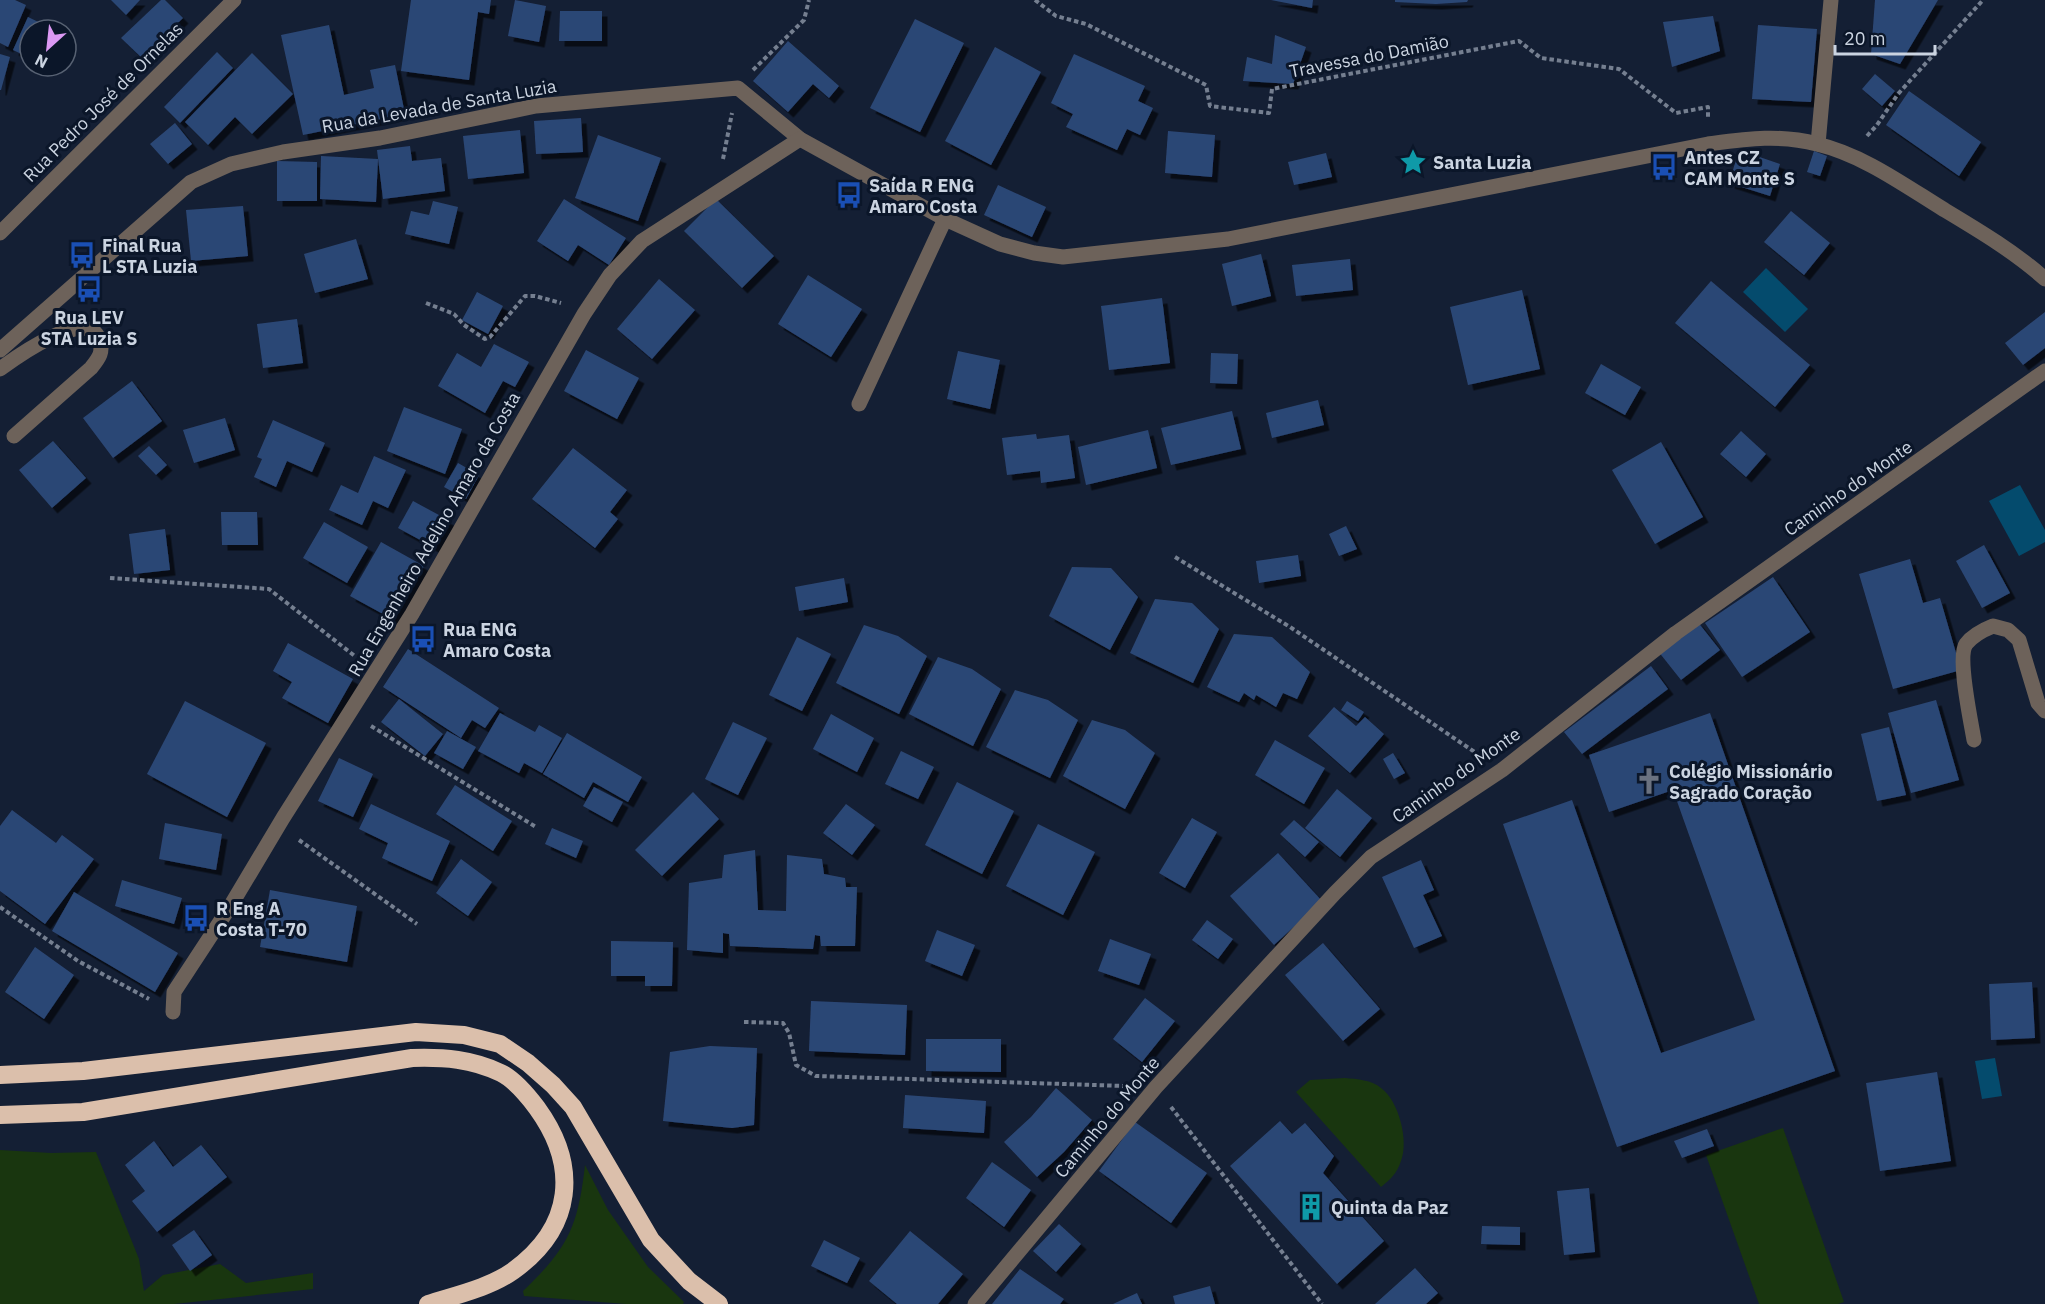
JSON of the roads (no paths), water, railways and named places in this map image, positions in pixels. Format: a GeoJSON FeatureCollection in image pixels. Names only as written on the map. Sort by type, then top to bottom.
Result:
{"type":"FeatureCollection","features":[{"type":"Feature","properties":{"kind":"highway"},"geometry":{"type":"LineString","coordinates":[[0,1075],[83,1071],[416,1032],[464,1035],[500,1044],[528,1062],[573,1107],[651,1240],[689,1281],[719,1304]]}},
{"type":"Feature","properties":{"kind":"highway"},"geometry":{"type":"LineString","coordinates":[[0,1115],[83,1112],[412,1058],[443,1057],[473,1061],[504,1074],[529,1097],[550,1126],[563,1158],[565,1194],[554,1227],[531,1255],[513,1271],[485,1285],[428,1304]]}},
{"type":"Feature","properties":{"kind":"street","name":"Rua Pedro José de Ornelas"},"geometry":{"type":"LineString","coordinates":[[0,233],[234,0]]}},
{"type":"Feature","properties":{"kind":"street"},"geometry":{"type":"LineString","coordinates":[[1818,144],[1831,0]]}},
{"type":"Feature","properties":{"kind":"street","name":"Rua da Levada de Santa Luzia"},"geometry":{"type":"LineString","coordinates":[[0,350],[191,182],[231,164],[283,152],[401,134],[536,106],[738,88],[800,138]]}},
{"type":"Feature","properties":{"kind":"street"},"geometry":{"type":"LineString","coordinates":[[800,138],[945,219],[1000,244],[1034,253],[1064,257],[1228,239],[1708,144],[1768,137],[1818,144],[1894,177],[1965,221],[2027,263],[2045,279]]}},
{"type":"Feature","properties":{"kind":"street","name":"Rua Engenheiro Adelino Amaro da Costa"},"geometry":{"type":"LineString","coordinates":[[174,1012],[174,992],[231,905],[412,614],[584,314],[610,275],[642,241],[800,138]]}},
{"type":"Feature","properties":{"kind":"street"},"geometry":{"type":"LineString","coordinates":[[859,404],[945,219]]}},
{"type":"Feature","properties":{"kind":"street"},"geometry":{"type":"LineString","coordinates":[[0,369],[33,346],[70,330],[81,328],[91,330],[98,335],[102,348],[100,357],[91,368],[14,436]]}},
{"type":"Feature","properties":{"kind":"street","name":"Caminho do Monte"},"geometry":{"type":"LineString","coordinates":[[975,1304],[1156,1087],[1371,857],[1502,770],[1677,633],[2045,371]]}},
{"type":"Feature","properties":{"kind":"street"},"geometry":{"type":"LineString","coordinates":[[1974,740],[1962,659],[1965,645],[1978,633],[1993,626],[2008,630],[2019,640],[2038,703],[2045,711]]}},
{"type":"Feature","properties":{"kind":"water"},"geometry":{"type":"Polygon","coordinates":[[[1766,268],[1808,309],[1785,332],[1743,292],[1766,268]]]}},
{"type":"Feature","properties":{"kind":"water"},"geometry":{"type":"Polygon","coordinates":[[[2020,485],[2045,530],[2045,542],[2019,556],[1989,501],[2020,485]]]}},
{"type":"Feature","properties":{"kind":"water"},"geometry":{"type":"Polygon","coordinates":[[[1995,1058],[2002,1096],[1982,1099],[1975,1061],[1995,1058]]]}},
{"type":"Feature","properties":{"kind":"place","name":"Santa Luzia"},"geometry":{"type":"Point","coordinates":[1413,162]}},
{"type":"Feature","properties":{"kind":"place","name":"Antes CZ CAM Monte S"},"geometry":{"type":"Point","coordinates":[1664,167]}},
{"type":"Feature","properties":{"kind":"place","name":"Saída R ENG Amaro Costa"},"geometry":{"type":"Point","coordinates":[849,195]}},
{"type":"Feature","properties":{"kind":"place","name":"Final Rua L STA Luzia"},"geometry":{"type":"Point","coordinates":[82,255]}},
{"type":"Feature","properties":{"kind":"place","name":"Rua LEV STA Luzia S"},"geometry":{"type":"Point","coordinates":[89,289]}},
{"type":"Feature","properties":{"kind":"place","name":"Rua ENG Amaro Costa"},"geometry":{"type":"Point","coordinates":[423,639]}},
{"type":"Feature","properties":{"kind":"place","name":"Colégio Missionário Sagrado Coração"},"geometry":{"type":"Point","coordinates":[1649,781]}},
{"type":"Feature","properties":{"kind":"place","name":"R Eng A Costa T-70"},"geometry":{"type":"Point","coordinates":[196,918]}},
{"type":"Feature","properties":{"kind":"place","name":"Quinta da Paz"},"geometry":{"type":"Point","coordinates":[1311,1207]}}]}
